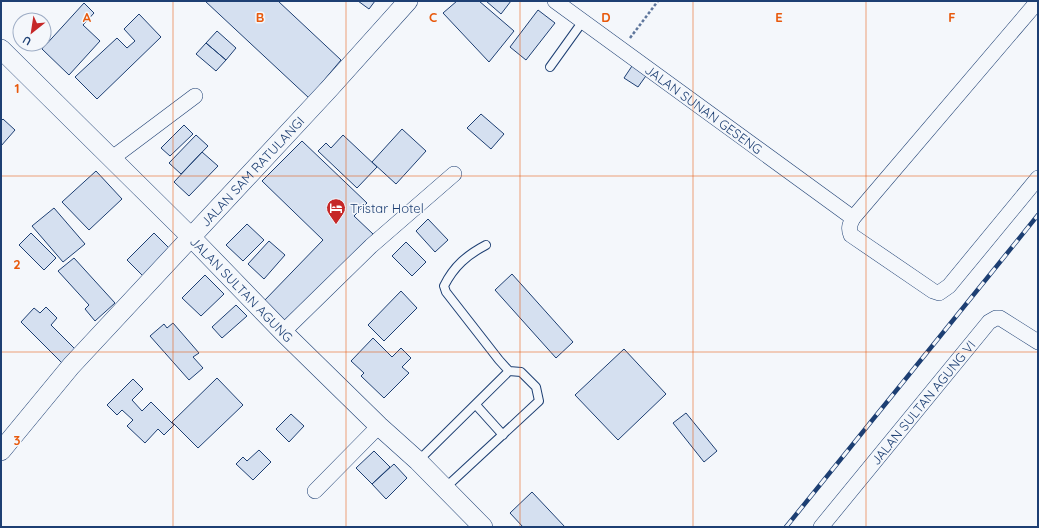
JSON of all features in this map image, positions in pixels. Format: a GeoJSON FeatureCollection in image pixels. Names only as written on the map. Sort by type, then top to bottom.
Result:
{"type":"FeatureCollection","features":[{"type":"Feature","properties":{"kind":"street","name":"JALAN SAM RATULANGI"},"geometry":{"type":"LineString","coordinates":[[1,451],[71,366],[329,90],[408,1]]}},
{"type":"Feature","properties":{"kind":"street","name":"JALAN SUNAN GESENG"},"geometry":{"type":"LineString","coordinates":[[555,1],[853,218]]}},
{"type":"Feature","properties":{"kind":"street"},"geometry":{"type":"LineString","coordinates":[[1038,1],[853,218],[850,228],[852,235],[933,291],[939,293],[949,286],[1038,178]]}},
{"type":"Feature","properties":{"kind":"street","name":"JALAN SULTAN AGUNG"},"geometry":{"type":"LineString","coordinates":[[1,50],[191,237],[283,332],[379,426],[418,461],[483,527]]}},
{"type":"Feature","properties":{"kind":"street"},"geometry":{"type":"LineString","coordinates":[[111,159],[195,96]]}},
{"type":"Feature","properties":{"kind":"street"},"geometry":{"type":"LineString","coordinates":[[283,332],[371,246],[454,174]]}},
{"type":"Feature","properties":{"kind":"street","name":"JALAN SULTAN AGUNG VI"},"geometry":{"type":"LineString","coordinates":[[821,527],[989,322],[996,318],[1005,320],[1038,342]]}},
{"type":"Feature","properties":{"kind":"street"},"geometry":{"type":"LineString","coordinates":[[316,491],[379,426]]}},
{"type":"Feature","properties":{"kind":"lane"},"geometry":{"type":"LineString","coordinates":[[550,67],[582,21]]}},
{"type":"Feature","properties":{"kind":"lane"},"geometry":{"type":"LineString","coordinates":[[444,488],[540,401],[536,387],[521,372],[509,371],[446,292],[444,286],[449,276],[469,254],[486,244]]}},
{"type":"Feature","properties":{"kind":"lane"},"geometry":{"type":"LineString","coordinates":[[418,461],[509,371]]}},
{"type":"Feature","properties":{"kind":"lane"},"geometry":{"type":"LineString","coordinates":[[476,405],[503,435]]}},
{"type":"Feature","properties":{"kind":"path"},"geometry":{"type":"LineString","coordinates":[[622,49],[658,1]]}},
{"type":"Feature","properties":{"kind":"building"},"geometry":{"type":"Polygon","coordinates":[[[205,1],[278,1],[341,60],[309,98],[205,1]]]}},
{"type":"Feature","properties":{"kind":"building"},"geometry":{"type":"Polygon","coordinates":[[[358,1],[375,1],[369,9],[358,1]]]}},
{"type":"Feature","properties":{"kind":"building"},"geometry":{"type":"Polygon","coordinates":[[[457,1],[479,1],[514,31],[489,62],[443,13],[457,1]]]}},
{"type":"Feature","properties":{"kind":"building"},"geometry":{"type":"Polygon","coordinates":[[[486,1],[511,1],[501,14],[486,1]]]}},
{"type":"Feature","properties":{"kind":"building"},"geometry":{"type":"Polygon","coordinates":[[[84,3],[94,13],[83,25],[100,41],[69,75],[45,52],[52,52],[52,38],[84,3]]]}},
{"type":"Feature","properties":{"kind":"building"},"geometry":{"type":"Polygon","coordinates":[[[538,10],[555,23],[526,60],[510,47],[538,10]]]}},
{"type":"Feature","properties":{"kind":"building"},"geometry":{"type":"Polygon","coordinates":[[[139,14],[161,37],[97,99],[75,77],[117,38],[127,48],[135,41],[124,29],[139,14]]]}},
{"type":"Feature","properties":{"kind":"building"},"geometry":{"type":"Polygon","coordinates":[[[217,31],[236,48],[226,60],[206,43],[217,31]]]}},
{"type":"Feature","properties":{"kind":"building"},"geometry":{"type":"Polygon","coordinates":[[[206,43],[226,60],[216,71],[196,54],[206,43]]]}},
{"type":"Feature","properties":{"kind":"building"},"geometry":{"type":"Polygon","coordinates":[[[634,63],[648,73],[638,87],[624,78],[634,63]]]}},
{"type":"Feature","properties":{"kind":"building"},"geometry":{"type":"Polygon","coordinates":[[[481,114],[504,134],[491,149],[467,128],[481,114]]]}},
{"type":"Feature","properties":{"kind":"building"},"geometry":{"type":"Polygon","coordinates":[[[3,119],[15,130],[1,146],[1,121],[3,119]]]}},
{"type":"Feature","properties":{"kind":"building"},"geometry":{"type":"Polygon","coordinates":[[[184,125],[193,134],[170,156],[161,148],[184,125]]]}},
{"type":"Feature","properties":{"kind":"building"},"geometry":{"type":"Polygon","coordinates":[[[402,129],[426,151],[396,184],[372,162],[402,129]]]}},
{"type":"Feature","properties":{"kind":"building"},"geometry":{"type":"Polygon","coordinates":[[[196,135],[208,146],[181,174],[169,163],[196,135]]]}},
{"type":"Feature","properties":{"kind":"building"},"geometry":{"type":"Polygon","coordinates":[[[343,135],[377,167],[357,188],[318,151],[326,143],[331,148],[343,135]]]}},
{"type":"Feature","properties":{"kind":"building","name":"Tristar Hotel"},"geometry":{"type":"Polygon","coordinates":[[[302,141],[367,203],[354,216],[373,234],[284,322],[263,302],[323,240],[262,181],[302,141]]]}},
{"type":"Feature","properties":{"kind":"building"},"geometry":{"type":"Polygon","coordinates":[[[202,152],[218,166],[189,196],[174,182],[202,152]]]}},
{"type":"Feature","properties":{"kind":"building"},"geometry":{"type":"Polygon","coordinates":[[[96,171],[122,199],[89,230],[62,202],[96,171]]]}},
{"type":"Feature","properties":{"kind":"building"},"geometry":{"type":"Polygon","coordinates":[[[54,208],[85,244],[63,262],[32,226],[54,208]]]}},
{"type":"Feature","properties":{"kind":"building"},"geometry":{"type":"Polygon","coordinates":[[[428,219],[448,240],[435,252],[416,231],[428,219]]]}},
{"type":"Feature","properties":{"kind":"building"},"geometry":{"type":"Polygon","coordinates":[[[247,224],[264,240],[243,261],[226,245],[247,224]]]}},
{"type":"Feature","properties":{"kind":"building"},"geometry":{"type":"Polygon","coordinates":[[[31,233],[56,258],[44,270],[19,245],[31,233]]]}},
{"type":"Feature","properties":{"kind":"building"},"geometry":{"type":"Polygon","coordinates":[[[154,233],[171,250],[144,277],[127,260],[154,233]]]}},
{"type":"Feature","properties":{"kind":"building"},"geometry":{"type":"Polygon","coordinates":[[[269,241],[285,255],[264,279],[248,264],[269,241]]]}},
{"type":"Feature","properties":{"kind":"building"},"geometry":{"type":"Polygon","coordinates":[[[406,242],[426,262],[412,276],[392,256],[406,242]]]}},
{"type":"Feature","properties":{"kind":"building"},"geometry":{"type":"Polygon","coordinates":[[[74,258],[115,303],[95,321],[85,309],[89,305],[58,271],[74,258]]]}},
{"type":"Feature","properties":{"kind":"building"},"geometry":{"type":"Polygon","coordinates":[[[512,274],[573,342],[556,358],[495,290],[512,274]]]}},
{"type":"Feature","properties":{"kind":"building"},"geometry":{"type":"Polygon","coordinates":[[[205,275],[224,294],[201,316],[182,298],[205,275]]]}},
{"type":"Feature","properties":{"kind":"building"},"geometry":{"type":"Polygon","coordinates":[[[401,291],[417,308],[384,341],[368,325],[401,291]]]}},
{"type":"Feature","properties":{"kind":"building"},"geometry":{"type":"Polygon","coordinates":[[[236,305],[247,316],[222,338],[212,327],[236,305]]]}},
{"type":"Feature","properties":{"kind":"building"},"geometry":{"type":"Polygon","coordinates":[[[46,307],[57,318],[51,325],[75,349],[62,363],[21,322],[34,308],[40,313],[46,307]]]}},
{"type":"Feature","properties":{"kind":"building"},"geometry":{"type":"Polygon","coordinates":[[[173,323],[199,353],[193,357],[203,368],[189,380],[150,336],[164,324],[167,328],[173,323]]]}},
{"type":"Feature","properties":{"kind":"building"},"geometry":{"type":"Polygon","coordinates":[[[373,338],[392,357],[401,348],[411,358],[402,367],[409,373],[384,398],[361,376],[364,373],[351,361],[373,338]]]}},
{"type":"Feature","properties":{"kind":"building"},"geometry":{"type":"Polygon","coordinates":[[[624,349],[666,394],[618,440],[575,395],[624,349]]]}},
{"type":"Feature","properties":{"kind":"building"},"geometry":{"type":"Polygon","coordinates":[[[217,378],[243,405],[198,448],[172,422],[217,378]]]}},
{"type":"Feature","properties":{"kind":"building"},"geometry":{"type":"Polygon","coordinates":[[[133,379],[143,389],[132,400],[142,411],[151,402],[174,425],[164,435],[158,429],[145,443],[127,426],[133,420],[122,410],[117,415],[107,405],[133,379]]]}},
{"type":"Feature","properties":{"kind":"building"},"geometry":{"type":"Polygon","coordinates":[[[686,413],[717,451],[704,462],[673,423],[686,413]]]}},
{"type":"Feature","properties":{"kind":"building"},"geometry":{"type":"Polygon","coordinates":[[[291,414],[304,426],[289,442],[276,429],[291,414]]]}},
{"type":"Feature","properties":{"kind":"building"},"geometry":{"type":"Polygon","coordinates":[[[259,450],[271,462],[253,480],[236,464],[243,457],[247,461],[259,450]]]}},
{"type":"Feature","properties":{"kind":"building"},"geometry":{"type":"Polygon","coordinates":[[[374,451],[390,467],[372,484],[356,468],[374,451]]]}},
{"type":"Feature","properties":{"kind":"building"},"geometry":{"type":"Polygon","coordinates":[[[394,464],[407,478],[386,499],[372,484],[394,464]]]}},
{"type":"Feature","properties":{"kind":"building"},"geometry":{"type":"Polygon","coordinates":[[[532,492],[565,527],[523,527],[510,513],[532,492]]]}},
{"type":"Feature","properties":{"kind":"railway"},"geometry":{"type":"LineString","coordinates":[[786,527],[1038,215]]}},
{"type":"Feature","properties":{"kind":"place","name":"Tristar Hotel"},"geometry":{"type":"Point","coordinates":[336,225]}}]}
